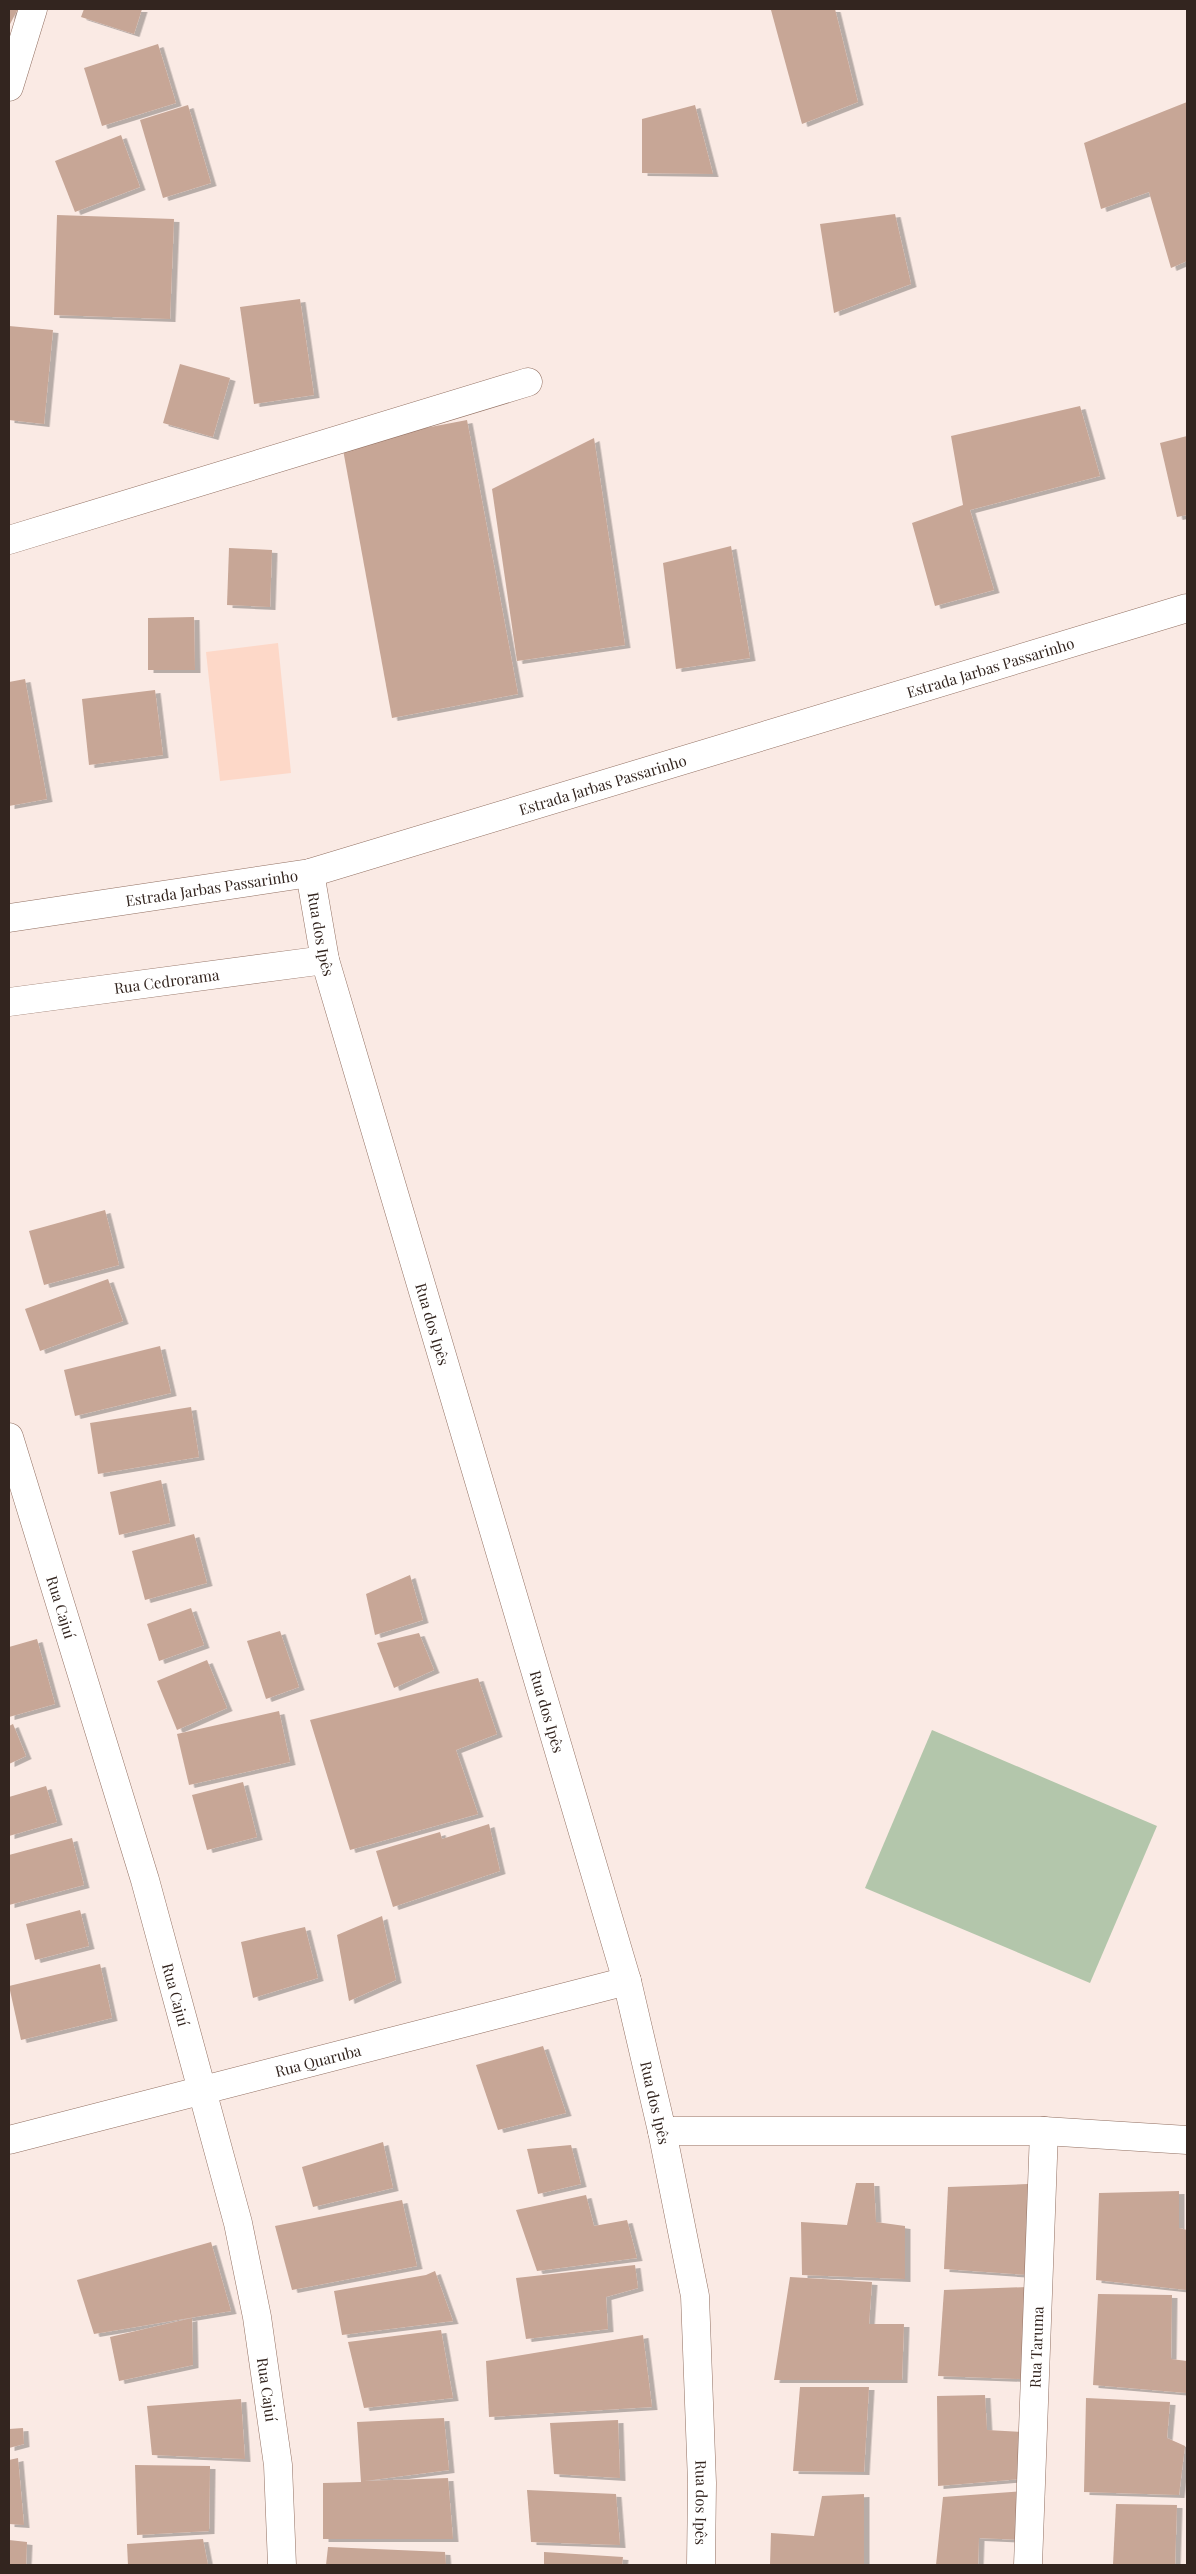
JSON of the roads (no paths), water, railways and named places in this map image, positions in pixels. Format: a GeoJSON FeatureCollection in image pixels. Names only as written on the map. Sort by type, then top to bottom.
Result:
{"type":"FeatureCollection","features":[{"type":"Feature","properties":{"kind":"street"},"geometry":{"type":"LineString","coordinates":[[9,87],[33,9]]}},
{"type":"Feature","properties":{"kind":"street"},"geometry":{"type":"LineString","coordinates":[[9,540],[528,382]]}},
{"type":"Feature","properties":{"kind":"street","name":"Estrada Jarbas Passarinho"},"geometry":{"type":"LineString","coordinates":[[9,918],[310,873],[1187,608]]}},
{"type":"Feature","properties":{"kind":"street","name":"Rua dos Ipês"},"geometry":{"type":"LineString","coordinates":[[310,873],[325,960],[627,1981],[662,2131],[695,2296],[702,2482],[701,2565]]}},
{"type":"Feature","properties":{"kind":"street","name":"Rua Cedrorama"},"geometry":{"type":"LineString","coordinates":[[9,1002],[325,960]]}},
{"type":"Feature","properties":{"kind":"street","name":"Rua Cajuí"},"geometry":{"type":"LineString","coordinates":[[9,1437],[144,1880],[204,2091],[238,2222],[257,2317],[278,2465],[282,2565]]}},
{"type":"Feature","properties":{"kind":"street","name":"Rua Quaruba"},"geometry":{"type":"LineString","coordinates":[[9,2140],[627,1981]]}},
{"type":"Feature","properties":{"kind":"street"},"geometry":{"type":"LineString","coordinates":[[662,2131],[1044,2131],[1187,2140]]}},
{"type":"Feature","properties":{"kind":"street","name":"Rua Taruma"},"geometry":{"type":"LineString","coordinates":[[1028,2565],[1044,2131]]}}]}
